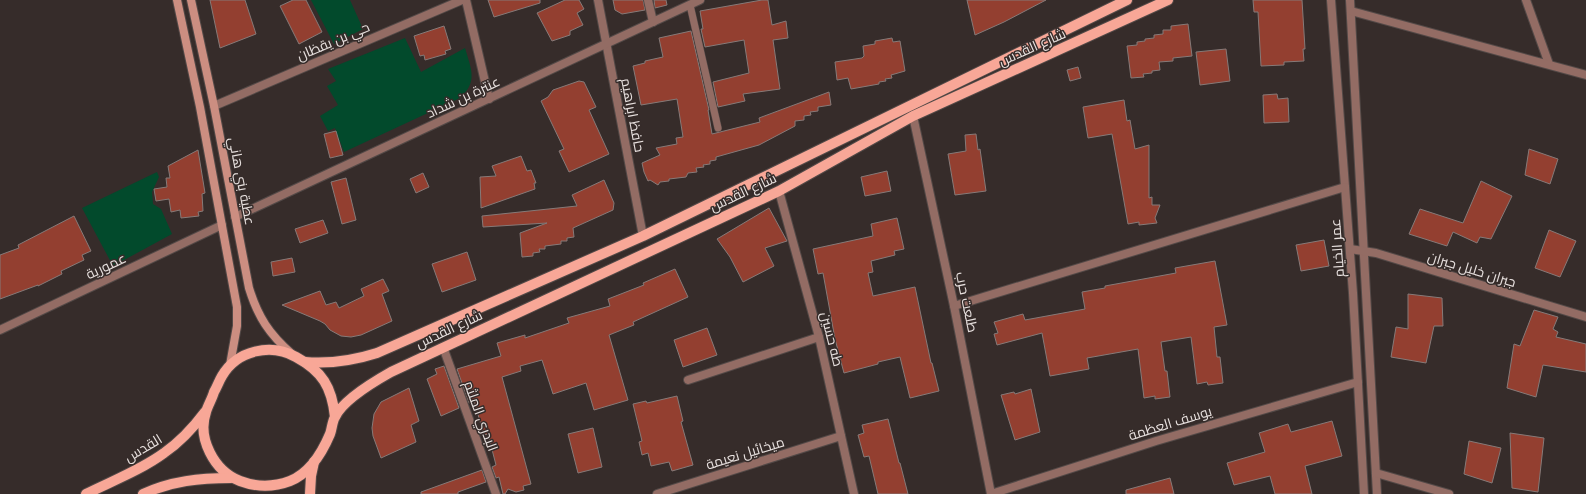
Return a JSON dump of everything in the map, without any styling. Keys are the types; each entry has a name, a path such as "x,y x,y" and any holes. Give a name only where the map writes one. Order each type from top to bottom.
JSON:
{"main road":[{"path":"177,0 237,306 237,326 230,365"},
{"name":"عطية بني هاني","path":"191,0 214,106 249,288 255,307 265,325 277,341 293,355"},
{"path":"304,362 326,363 348,361 376,352 642,236 1128,0"},
{"name":"شارع القدس","path":"335,417 355,396 378,379 442,347 779,191 913,116 1168,0"},
{"path":"231,478 218,465 208,449 204,431 205,412 222,375 230,365 253,351 280,351 293,355 318,372 327,385 333,400 335,417 330,433 324,448 314,462 304,473 291,481 269,486 246,484"},
{"name":"القدس","path":"86,494 164,454 193,428 205,412"},
{"path":"310,494 311,476 314,462"},
{"path":"143,494 156,488 206,478 231,478 264,494"}],"street":[{"name":"حي بن يقظان","path":"214,106 462,0"},
{"path":"466,0 489,99"},
{"name":"حافظ ابراهيم","path":"598,0 642,236"},
{"path":"648,0 653,22"},
{"name":"عنترة بن شداد","path":"235,217 607,45 700,0"},
{"name":"عمر الخيام","path":"1331,0 1350,248 1364,494"},
{"name":"عمر الخيام","path":"1350,0 1377,494"},
{"path":"1526,0 1549,64"},
{"path":"1351,11 1586,75"},
{"name":"طلعت حرب","path":"913,116 954,306 991,494"},
{"path":"954,306 1345,187"},
{"name":"طه حسين","path":"779,191 819,337 854,494"},
{"name":"عمورية","path":"0,330 222,225"},
{"name":"جبران خليل جبران","path":"1350,248 1364,250 1586,317"},
{"path":"688,380 819,337"},
{"name":"البدري الملثم","path":"442,347 496,494"},
{"name":"يوسف العظمة","path":"991,494 1156,441 1358,382"},
{"name":"ميخائيل نعيمة","path":"657,494 841,436"},
{"path":"1376,473 1449,494"}],"lane":[{"path":"690,5 718,128"}],"green space":[{"path":"311,0 350,0 363,29 334,44"},
{"path":"405,38 421,72 465,48 472,75 469,87 458,99 344,152 335,128 328,131 320,116 338,105 327,86 336,81 328,69"},
{"path":"157,172 159,177 152,192 153,204 161,209 172,234 113,266 82,208"}],"building":[{"path":"210,0 245,0 256,34 220,48"},
{"path":"293,0 306,0 322,32 299,44 280,6"},
{"path":"488,0 540,0 540,3 494,17"},
{"path":"565,0 579,0 584,9 577,13 583,25 570,31 570,35 552,41 537,13"},
{"path":"613,0 643,0 645,10 622,14 615,10"},
{"path":"654,0 666,0 667,5 655,8"},
{"path":"768,0 772,25 786,21 788,38 773,40 780,89 743,94 745,101 718,107 713,82 749,73 744,40 705,47 701,29 703,29 700,11"},
{"path":"967,0 1046,0 975,35"},
{"path":"1253,0 1302,0 1305,49 1303,49 1304,61 1284,62 1284,65 1261,66 1258,12 1254,12"},
{"path":"1188,24 1192,56 1173,58 1173,61 1159,62 1160,70 1143,74 1144,77 1131,78 1127,46 1137,45 1137,42 1154,38 1154,35 1163,34 1163,30 1171,30 1171,26"},
{"path":"444,26 451,49 445,51 446,54 425,60 424,55 420,56 414,36"},
{"path":"691,31 709,110 712,134 760,122 759,118 829,92 831,105 818,107 818,111 810,112 811,115 804,116 804,120 795,121 795,126 759,145 716,157 716,160 710,161 710,164 703,165 704,167 696,168 697,172 688,173 686,177 669,179 669,181 660,182 658,185 650,180 648,181 642,163 660,155 656,148 677,144 676,138 683,137 677,99 641,105 633,66 645,63 645,61 663,57 659,38"},
{"path":"892,38 893,42 900,41 905,71 891,75 892,78 885,79 886,81 879,82 879,84 851,89 848,78 837,80 835,62 862,58 864,56 863,46 875,44 875,41"},
{"path":"1226,49 1230,81 1200,85 1196,52"},
{"path":"1078,67 1081,78 1070,81 1067,70"},
{"path":"579,81 584,82 596,107 589,110 609,154 569,172 559,151 564,149 541,101 548,97 553,90"},
{"path":"1277,94 1278,99 1288,98 1289,122 1264,123 1263,95"},
{"path":"1124,100 1127,121 1130,120 1135,149 1149,145 1149,198 1152,197 1152,205 1160,205 1155,218 1157,223 1139,225 1139,222 1128,224 1112,134 1088,138 1083,107"},
{"path":"336,131 343,155 330,158 324,134"},
{"path":"976,134 978,150 980,149 986,191 955,195 948,154 966,151 965,135"},
{"path":"1529,149 1558,159 1550,184 1525,175"},
{"path":"198,150 205,193 202,194 203,211 198,212 199,216 181,218 180,210 171,212 169,199 156,201 154,189 167,187 166,178 170,178 168,166"},
{"path":"521,156 527,171 531,170 536,183 534,183 535,189 481,208 480,177 496,176 492,166"},
{"path":"887,171 891,191 865,196 861,177"},
{"path":"423,173 429,187 416,193 410,179"},
{"path":"346,178 356,220 342,224 331,182"},
{"path":"604,180 614,203 613,210 573,228 574,237 567,238 567,241 561,241 561,244 545,246 545,249 539,249 540,252 533,253 533,256 522,257 520,233 547,223 483,227 482,216 577,206 572,195"},
{"path":"1481,181 1512,196 1491,239 1480,237 1477,243 1453,232 1447,246 1409,234 1420,209 1463,223"},
{"path":"769,208 787,241 765,248 774,266 743,282 730,257 717,239"},
{"path":"74,216 91,251 82,255 84,260 61,271 62,274 38,286 0,299 0,255 19,248 18,245"},
{"path":"897,218 904,249 894,251 895,255 871,261 873,272 868,273 873,296 915,287 931,363 939,391 910,398 900,357 878,362 878,364 844,373 835,339 823,273 818,274 813,249 873,236 871,224"},
{"path":"323,220 328,233 300,243 295,229"},
{"path":"1549,230 1576,241 1560,277 1535,268"},
{"path":"1324,240 1329,266 1301,271 1296,245"},
{"path":"467,252 476,280 442,292 432,264"},
{"path":"292,258 295,272 273,276 271,262"},
{"path":"1215,261 1227,325 1214,327 1217,357 1220,357 1223,383 1208,385 1207,382 1197,384 1191,337 1161,342 1165,371 1167,371 1170,397 1155,399 1155,396 1144,398 1138,349 1087,358 1089,369 1050,376 1042,333 997,345 994,334 998,333 994,322 1023,314 1025,320 1085,309 1082,292 1105,288 1105,286 1176,273 1175,268"},
{"path":"675,269 688,297 633,322 634,325 609,335 628,400 594,410 586,383 553,394 542,360 520,366 521,371 502,377 531,484 523,486 524,490 516,492 508,489 505,494 503,494 499,477 496,478 492,467 496,465 488,434 484,435 474,401 469,403 457,369 501,356 497,343 525,335 525,338 569,323 567,318 610,306 608,299 644,285 643,283"},
{"path":"383,279 389,291 382,294 392,321 361,335 351,337 341,336 330,330 320,321 282,305 320,291 326,305 336,302 339,308 364,296 361,289"},
{"path":"1408,294 1442,298 1443,326 1434,326 1426,363 1391,357 1396,327 1408,329"},
{"path":"1534,310 1558,317 1553,329 1558,332 1556,337 1586,344 1586,372 1543,365 1536,397 1507,388 1514,344 1520,346"},
{"path":"707,328 717,355 683,367 674,340"},
{"path":"444,366 459,408 441,416 427,379 437,374 435,369"},
{"path":"409,388 419,421 411,425 416,442 381,458 373,436 372,428 374,414 381,402"},
{"path":"1031,389 1040,432 1015,440 1001,395 1014,392 1015,394"},
{"path":"677,396 683,421 681,422 693,465 672,471 669,462 651,466 648,453 642,455 639,442 642,441 633,404 646,401 647,403"},
{"path":"888,419 908,494 878,494 869,456 864,457 858,435 864,433 862,425"},
{"path":"1332,421 1342,456 1305,466 1312,494 1275,494 1270,476 1234,485 1227,463 1265,452 1259,433 1288,424 1291,432"},
{"path":"593,428 602,467 578,473 568,434"},
{"path":"1510,433 1544,438 1538,492 1512,488"},
{"path":"1469,441 1501,448 1492,483 1464,474"},
{"path":"482,470 486,482 458,492 458,494 421,494 421,492"},
{"path":"1170,478 1174,494 1126,494 1126,490"}]}
